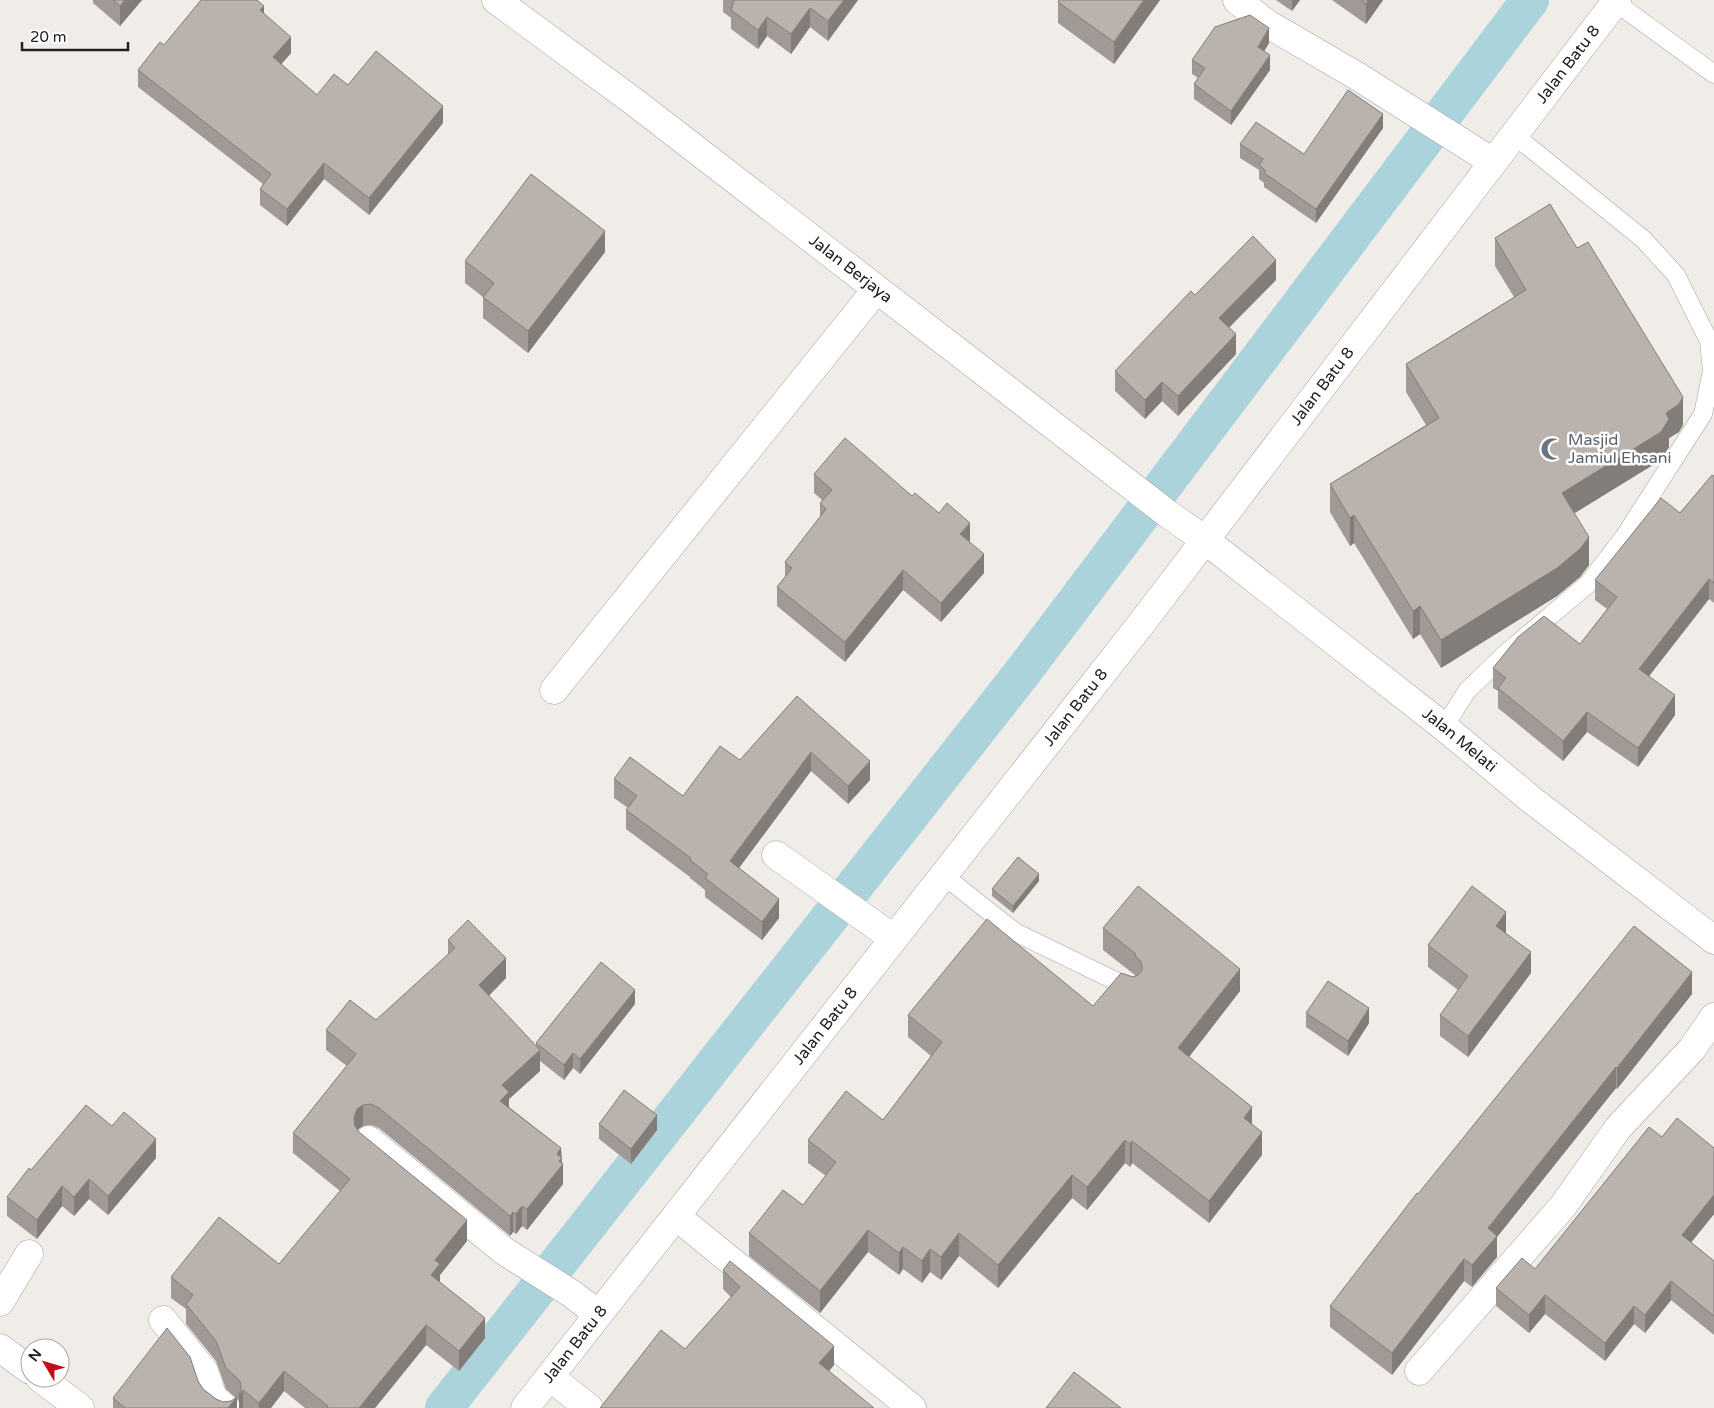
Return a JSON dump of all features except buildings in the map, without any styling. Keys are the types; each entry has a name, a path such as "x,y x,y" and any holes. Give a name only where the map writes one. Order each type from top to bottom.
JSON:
{"street":[{"name":"Jalan Berjaya","path":"496,0 637,104 1110,470 1205,540"},
{"path":"1237,0 1266,23 1390,97 1493,162"},
{"name":"Jalan Batu 8","path":"525,1408 677,1217 1205,540 1616,1"},
{"path":"554,690 876,290"},
{"name":"Jalan Melati","path":"1205,540 1444,727 1533,801 1714,940"},
{"path":"786,862 893,938"},
{"path":"1419,1371 1563,1206 1618,1128 1692,1049 1714,1017"},
{"path":"369,1140 504,1250 572,1294 598,1314"},
{"path":"677,1217 912,1408"},
{"path":"0,1302 29,1254"},
{"path":"163,1320 204,1370 213,1398 226,1408"},
{"path":"0,1348 20,1363"},
{"path":"550,1377 589,1408"},
{"path":"53,1388 80,1408"}],"lane":[{"path":"1616,1 1714,74"},
{"path":"1444,727 1466,691 1505,654 1588,584 1624,537 1703,414 1712,371 1709,341 1676,275 1643,240 1514,135"},
{"path":"943,875 1015,932 1132,989"}],"waterway":[{"path":"444,1408 1022,673 1530,0"}],"place":[{"name":"Masjid Jamiul Ehsani","path":"1552,449"}]}
